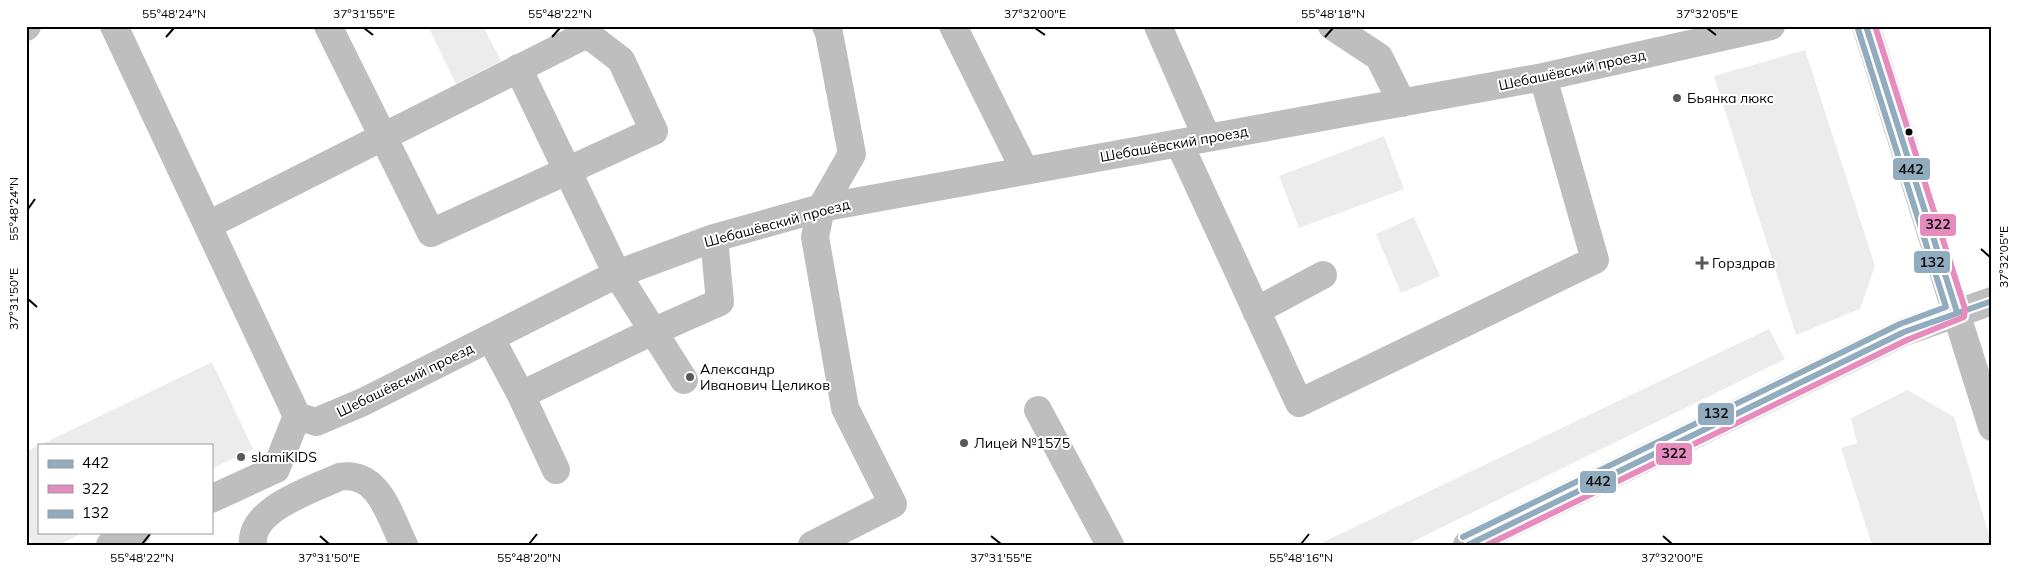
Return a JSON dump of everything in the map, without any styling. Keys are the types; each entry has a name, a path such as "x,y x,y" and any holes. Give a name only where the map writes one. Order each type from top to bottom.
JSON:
{"street":[{"path":"114,26 297,416 276,469 212,499"},
{"path":"208,225 383,136 518,68 586,30 621,60 654,131 430,233 383,136 328,26"},
{"path":"812,545 892,504 845,408 815,238 821,208 852,154 829,33 826,26"},
{"path":"953,26 1026,171"},
{"path":"1158,26 1207,138"},
{"path":"1332,26 1379,57 1402,103"},
{"name":"Шебашёвский проезд","path":"297,416 316,422 363,402 617,274 714,238 821,208 1543,77 1771,26"},
{"path":"1866,26 1992,427"},
{"path":"518,68 617,274 661,328 684,380"},
{"path":"1178,143 1299,403 1595,260 1543,77"},
{"path":"521,395 720,302 714,238"},
{"path":"1256,311 1323,275"},
{"path":"1467,545 1904,332 1992,301"},
{"path":"491,338 521,395 556,470"},
{"path":"1038,410 1110,545"},
{"path":"253,545 254,530 259,521 269,511 339,476 350,475 369,481 377,490 404,545"},
{"path":"110,545 133,534"}],"shaded area":[{"path":"428,26 483,26 501,61 456,84"},
{"path":"1805,50 1875,266 1860,309 1796,335 1714,76"},
{"path":"1384,136 1404,189 1299,228 1279,176"},
{"path":"1414,217 1440,276 1401,293 1376,234"},
{"path":"1769,329 1785,359 1406,545 1317,545"},
{"path":"212,362 253,449 212,469 212,444 42,444"},
{"path":"1907,390 1954,417 1992,545 1872,545 1841,448 1857,443 1851,418"},
{"path":"38,446 38,534 80,534 59,545 33,545 26,531 26,452"}],"transit line":[{"name":"442","path":"1866,26 1957,312"},
{"name":"322","path":"1487,545 1907,340 1964,317 1965,309 1875,26"},
{"name":"132","path":"1463,537 1900,324 1946,307 1858,29"},
{"name":"442","path":"1468,545 1904,332 1992,301"}],"place":[{"name":"Бьянка люкс","path":"1677,98"},
{"name":"Горздрав","path":"1702,263"},
{"name":"Александр Иванович Целиков","path":"690,377"},
{"name":"Лицей №1575","path":"964,443"},
{"name":"slamiKIDS","path":"241,457"}]}
